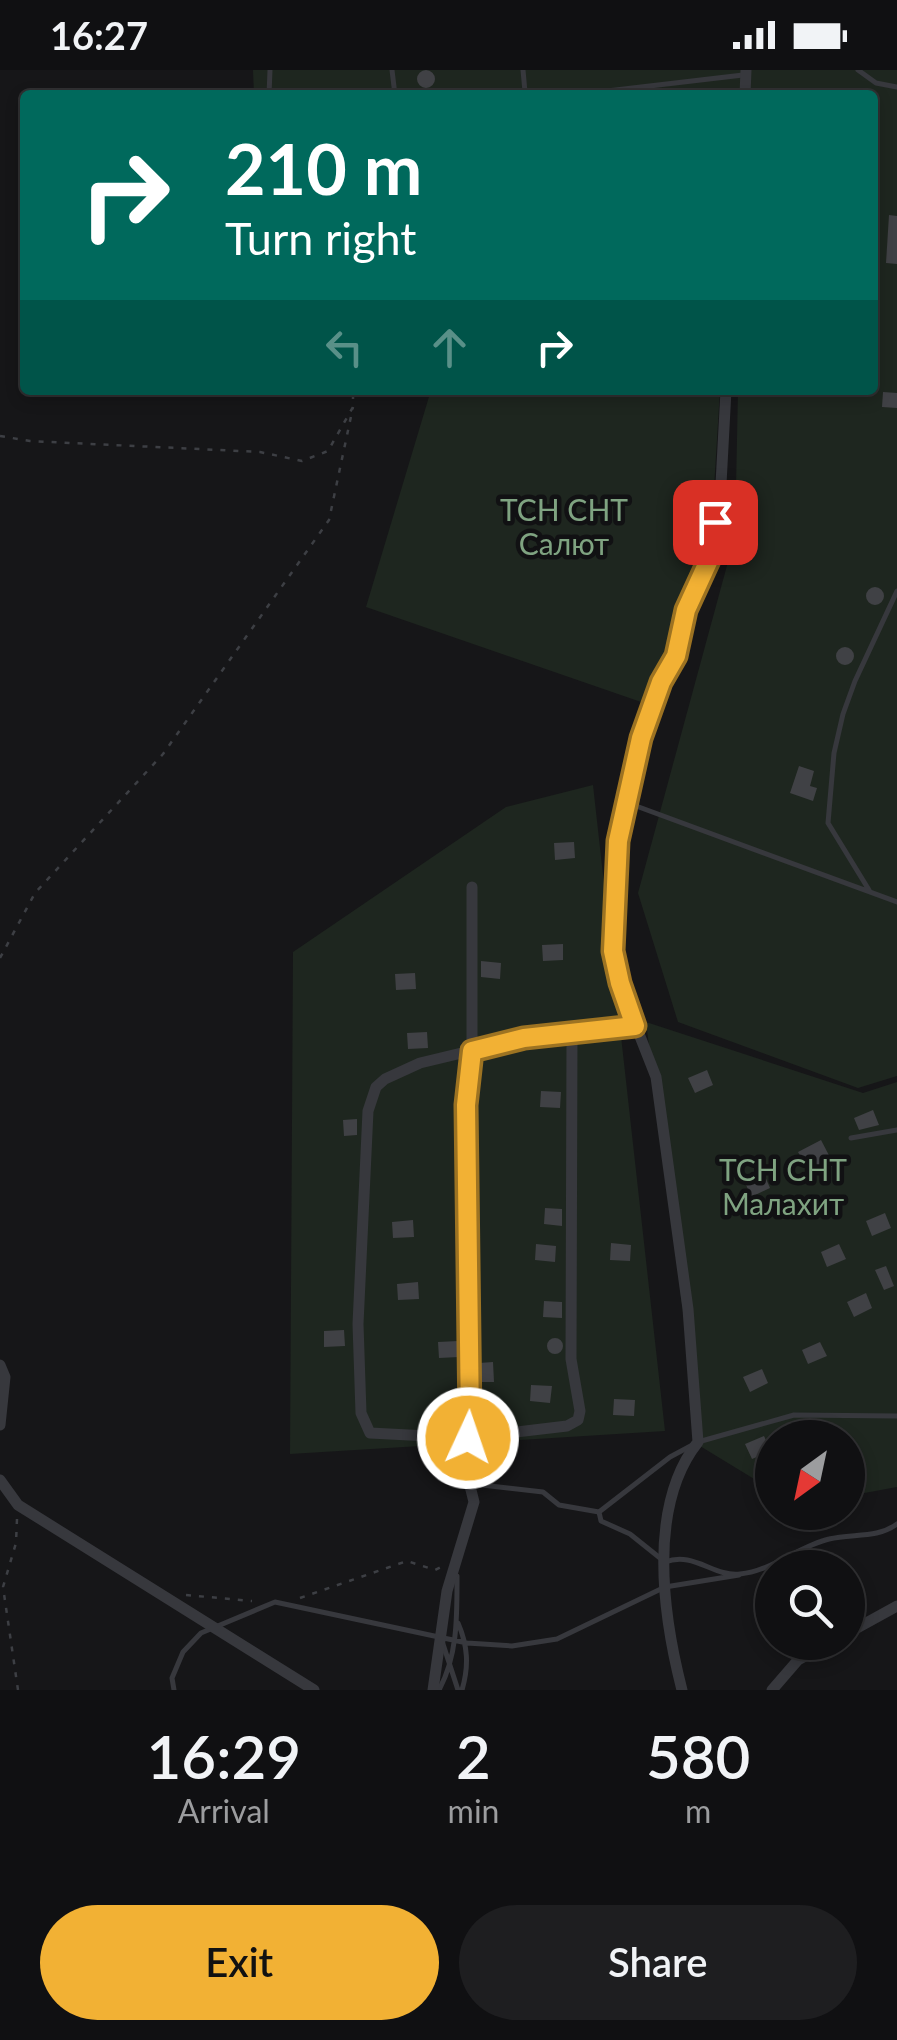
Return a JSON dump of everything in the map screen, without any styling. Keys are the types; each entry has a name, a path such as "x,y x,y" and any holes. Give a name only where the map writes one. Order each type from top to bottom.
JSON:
{"street":[{"path":"682,1690 664,1562 665,1518 684,1459 698,1442 688,1310 656,1077 620,983 613,951 618,841 625,802 641,738 661,682 676,656 686,610 709,560 721,484 726,395"},
{"path":"436,1690 447,1591 474,1502 464,1462 470,1421 466,1105 472,1051 472,886"},
{"path":"572,1034 571,1359 580,1416 571,1425 468,1438 370,1433 361,1413 358,1324 370,1098 385,1078 420,1063 524,1038 635,1026"},
{"path":"0,1365 5,1378 0,1425"},
{"path":"0,1480 18,1505 314,1690"},
{"path":"865,1624 897,1606"},
{"path":"772,1690 798,1660"}],"lane":[{"path":"858,70 876,83 897,88"},
{"path":"612,90 746,72"},
{"path":"869,890 828,823 834,753 855,681 897,592"},
{"path":"625,802 897,902"},
{"path":"851,1138 897,1130"},
{"path":"470,1484 543,1492 559,1505 599,1512 670,1457 698,1442 794,1415 897,1416"},
{"path":"599,1512 601,1521 630,1534 664,1562 679,1557 738,1575"},
{"path":"174,1690 172,1678 183,1652 201,1632 275,1602 467,1643 512,1646 557,1639 665,1587 738,1575 827,1539 886,1532 897,1524"},
{"path":"436,1690 451,1668 457,1558"},
{"path":"456,1621 467,1643 467,1673 460,1690"},
{"path":"441,1636 460,1690"}],"path":[{"path":"0,958 35,893 163,754 329,520 353,395"},
{"path":"0,436 30,442 260,452 302,461 328,451 353,408"},
{"path":"18,1505 16,1542 3,1588 18,1690"},
{"path":"156,1592 275,1602 306,1597 407,1561 436,1570 457,1558"}],"green space":[{"path":"253,70 897,70 897,1076 858,1088 678,1022 638,893 735,536 738,395 878,395 878,90 254,90"},
{"name":"ТСН СНТ Салют","path":"430,395 720,395 714,488 702,557 644,703 366,607"},
{"path":"593,785 665,1431 290,1454 293,952 506,807"},
{"name":"ТСН СНТ Малахит","path":"646,1022 863,1093 897,1082 897,1487 865,1493 865,1420 755,1420 755,1480 700,1446"}],"building":[{"path":"426,70 435,79 426,88 417,79"},
{"path":"889,215 897,216 897,264 886,263"},
{"path":"883,392 897,393 897,408 882,407"},
{"path":"875,587 884,596 875,605 866,596"},
{"path":"845,647 854,656 845,665 836,656"},
{"path":"799,766 814,771 810,786 817,788 813,801 790,793"},
{"path":"574,842 575,858 555,860 554,843"},
{"path":"563,944 563,960 543,961 542,945"},
{"path":"481,961 501,963 500,979 481,977"},
{"path":"415,973 416,989 396,990 395,974"},
{"path":"427,1032 428,1048 408,1049 407,1033"},
{"path":"707,1070 713,1085 695,1093 688,1078"},
{"path":"541,1091 561,1092 560,1108 540,1107"},
{"path":"873,1110 879,1125 859,1130 854,1118"},
{"path":"357,1119 357,1135 344,1136 343,1120"},
{"path":"821,1140 834,1165 812,1177 798,1152"},
{"path":"764,1174 770,1188 751,1197 745,1182"},
{"path":"545,1208 562,1209 562,1226 544,1224"},
{"path":"885,1213 891,1228 872,1236 866,1221"},
{"path":"413,1220 414,1237 393,1238 392,1222"},
{"path":"611,1243 631,1245 630,1261 610,1260"},
{"path":"536,1244 556,1246 555,1262 535,1260"},
{"path":"839,1244 846,1259 827,1267 821,1252"},
{"path":"886,1266 894,1286 884,1290 875,1270"},
{"path":"418,1282 419,1299 398,1300 397,1284"},
{"path":"866,1293 872,1308 854,1317 847,1302"},
{"path":"544,1301 562,1302 562,1318 543,1317"},
{"path":"344,1330 345,1346 324,1347 324,1331"},
{"path":"555,1338 563,1346 555,1354 547,1346"},
{"path":"458,1341 459,1357 439,1358 438,1342"},
{"path":"820,1342 827,1356 808,1364 802,1350"},
{"path":"493,1362 494,1382 479,1382 479,1363"},
{"path":"762,1369 768,1383 750,1392 743,1377"},
{"path":"531,1385 552,1386 550,1403 530,1401"},
{"path":"614,1399 635,1400 634,1416 613,1415"},
{"path":"755,1440 755,1458 752,1459 745,1444"}],"route":[{"path":"468,1438 466,1105 472,1051 524,1038 635,1026 613,951 618,841 641,738 661,682 676,656 686,610 709,560 715,522"}]}
